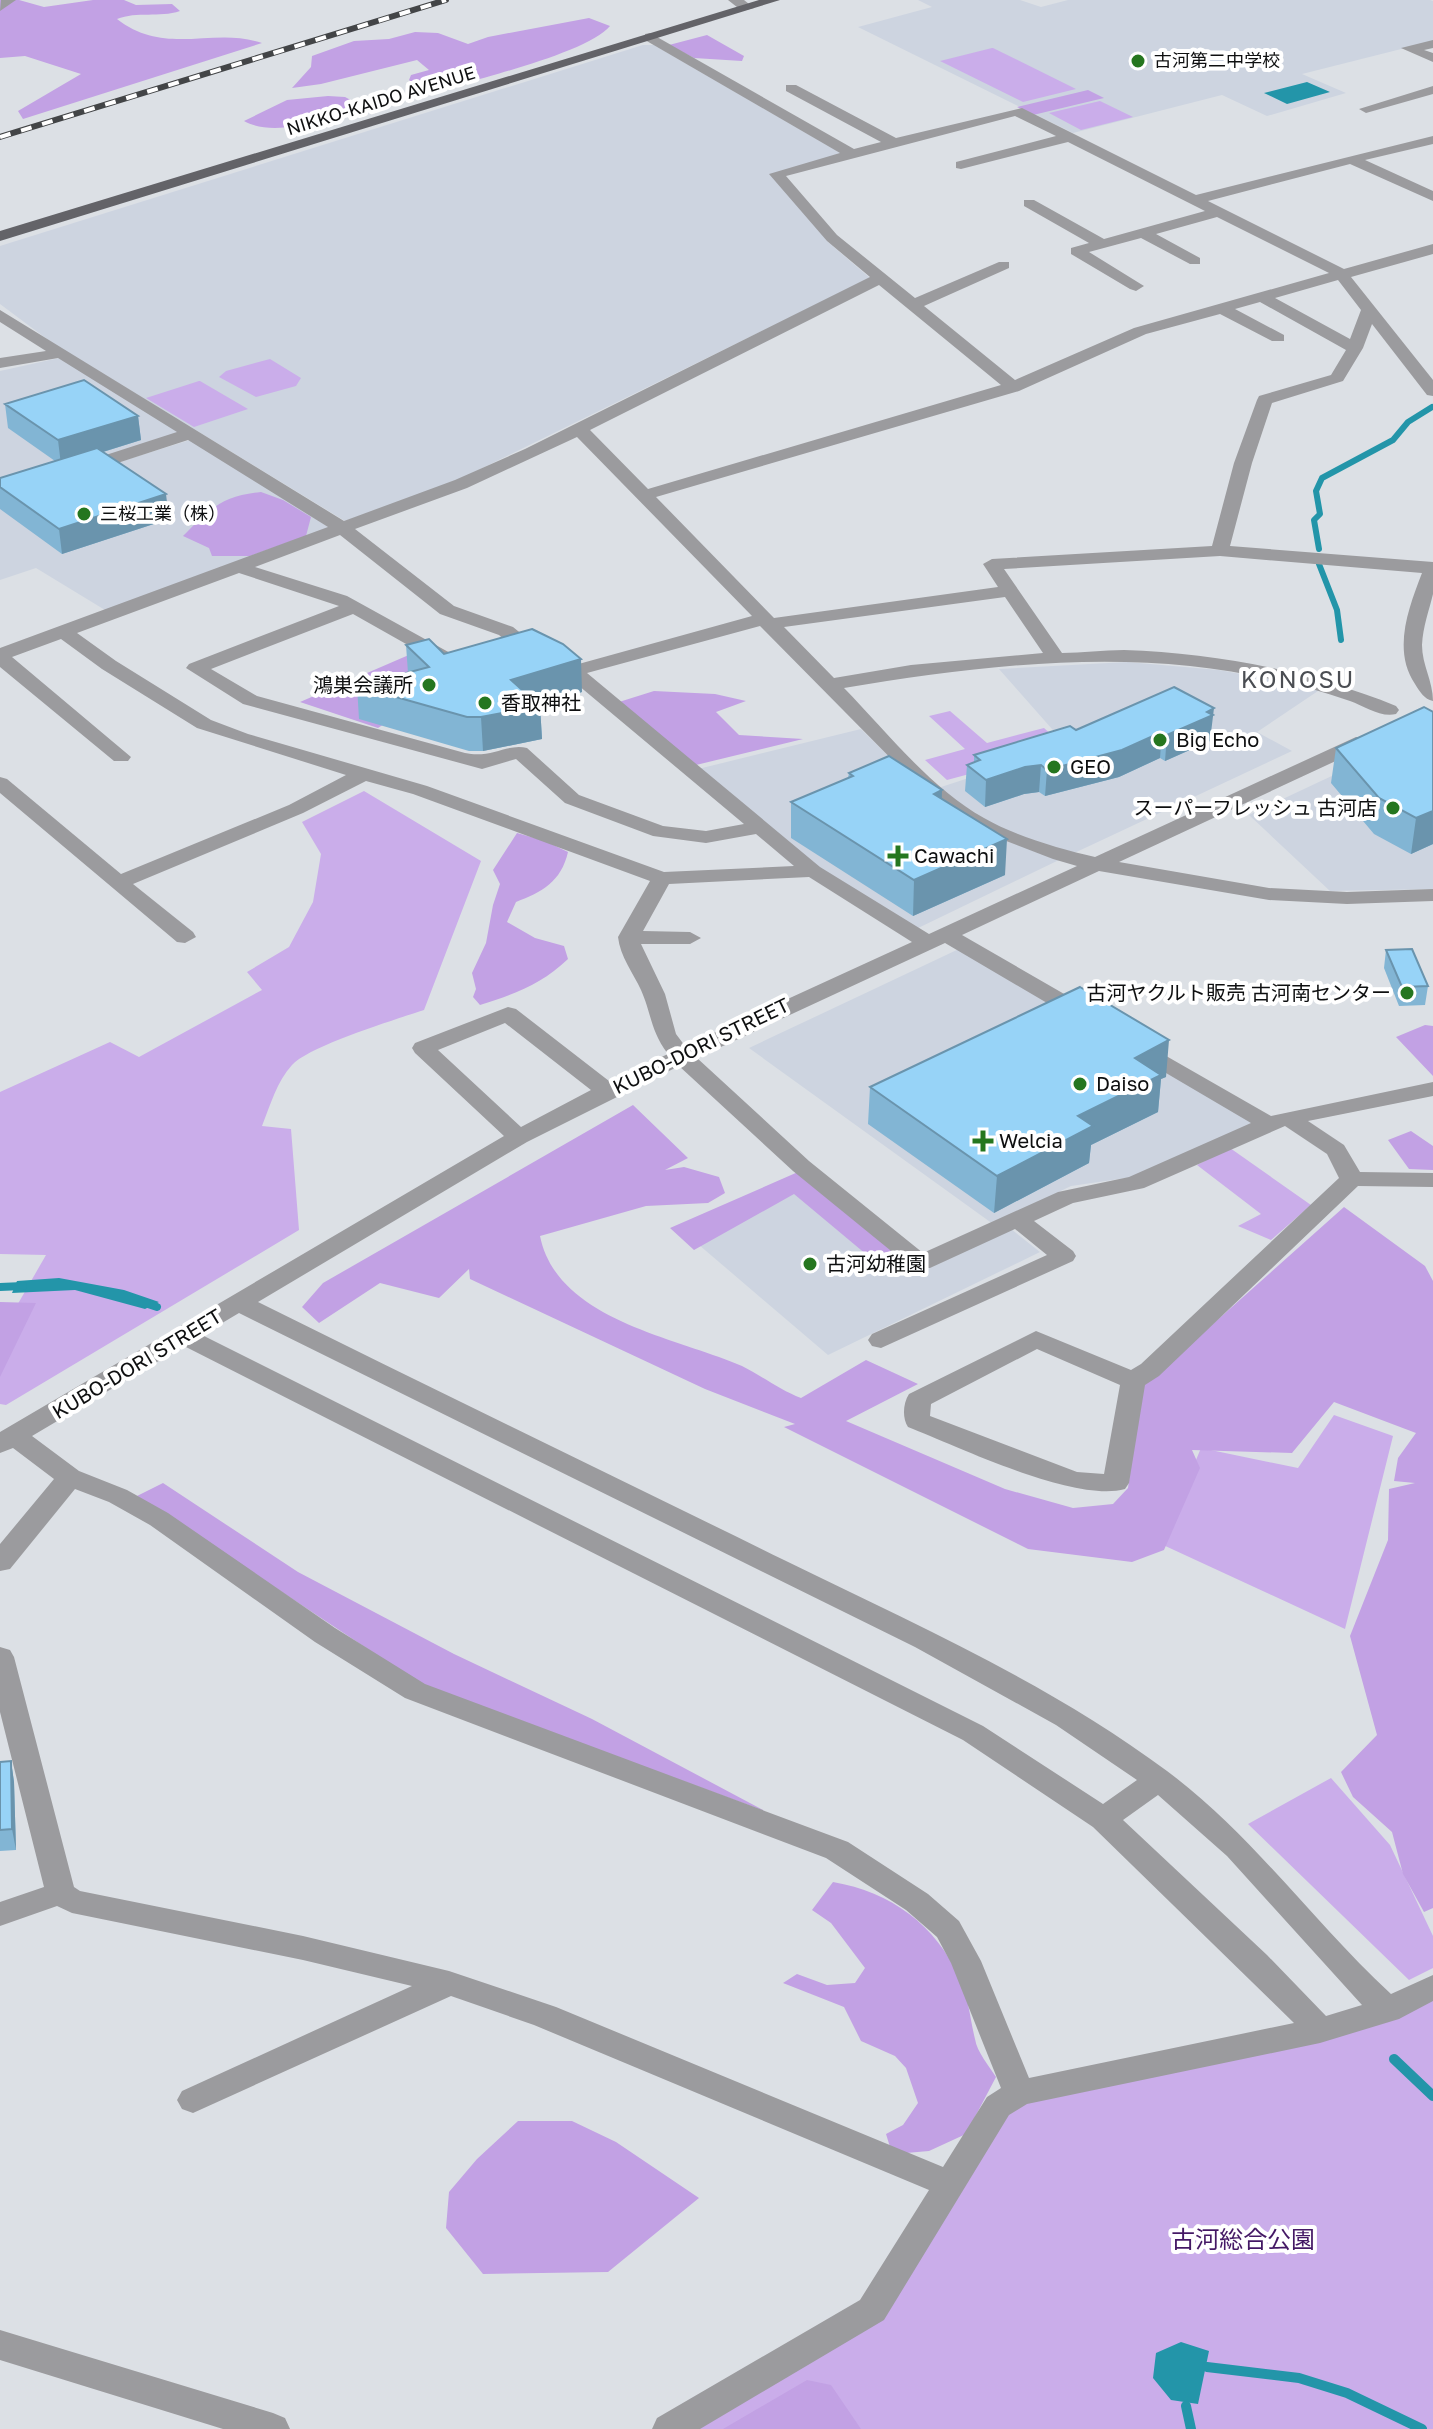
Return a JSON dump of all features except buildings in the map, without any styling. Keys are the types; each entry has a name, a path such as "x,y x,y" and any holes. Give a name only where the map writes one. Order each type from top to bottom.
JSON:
{"main road":[{"name":"NIKKO-KAIDO AVENUE","path":"0,236 650,37 741,4 773,0"}],"street":[{"path":"0,7 9,0"},
{"path":"650,37 852,154"},
{"path":"1433,44 1408,48 1433,58"},
{"path":"791,88 894,143"},
{"path":"1366,109 1433,90"},
{"path":"1013,387 832,238 776,174 1017,111 1340,273 1433,391"},
{"path":"961,165 1070,137"},
{"path":"1195,200 1433,140"},
{"path":"1351,159 1433,197"},
{"path":"1029,203 1102,244"},
{"path":"1136,286 1076,251 1219,212"},
{"path":"1143,233 1195,261"},
{"path":"642,496 1013,387 1140,331 1433,249"},
{"path":"913,305 1004,265"},
{"path":"121,757 0,656 461,484 579,429 880,278"},
{"path":"1260,296 1355,348"},
{"path":"1221,308 1278,338"},
{"path":"1220,551 1243,463 1265,400 1337,378 1355,348 1369,310"},
{"path":"0,315 342,528 447,610 506,631 532,652 573,671 813,871 1336,1150 1352,1179"},
{"path":"0,363 62,353"},
{"path":"579,429 933,790 977,823 1060,855 1096,864 1269,894 1347,898 1433,895"},
{"path":"74,471 192,433"},
{"path":"1056,658 992,564 1220,551 1433,568 1411,640 1426,707"},
{"path":"239,566 281,583 333,594 456,664"},
{"path":"573,671 766,621 1010,591"},
{"path":"354,607 196,668 250,700 470,760 482,763 520,752 572,799 660,832 706,837 760,827"},
{"path":"64,632 109,665 204,724 434,795 662,878 813,871"},
{"path":"507,660 532,652"},
{"path":"828,685 911,671 1056,658 1122,656 1211,664 1313,683 1361,697 1389,710"},
{"name":"KUBO-DORI STREET","path":"7,1440 519,1137 607,1091 1426,707"},
{"path":"118,883 296,809 363,774"},
{"path":"0,783 185,937"},
{"path":"662,878 629,937 630,946 654,994 665,1035 680,1055 801,1166 921,1263 1066,1197 1136,1183 1278,1121 1433,1089"},
{"path":"629,937 690,938"},
{"path":"519,1137 423,1048 508,1014 607,1091"},
{"path":"1133,1381 1036,1339 918,1400 917,1421 1074,1481 1116,1483 1133,1381 1150,1370 1352,1179 1433,1180"},
{"path":"881,1340 1064,1256 1017,1219"},
{"path":"239,1303 1022,1690 1090,1731 1208,1821 1259,1871 1360,1985 1388,2010"},
{"path":"183,1336 960,1726 1103,1819 1215,1924 1320,2030"},
{"path":"7,1440 70,1477 118,1496 159,1519 325,1635 415,1691 837,1850 904,1893 948,1929 966,1961 1019,2093"},
{"path":"0,1562 70,1477"},
{"path":"0,1657 61,1893 72,1901 303,1948 449,1983 545,2016 952,2185"},
{"path":"1103,1819 1158,1780"},
{"path":"0,1914 61,1893"},
{"path":"193,2100 449,1983"},
{"path":"669,2429 872,2310 998,2106 1019,2093 1320,2030 1388,2010 1433,1987"},
{"path":"0,2345 273,2429"}],"shaded area":[{"path":"0,0 19,0 44,7 93,0 124,0 136,5 172,4 180,11 117,19 135,30 171,39 226,37 262,43 23,119 18,111 81,74 25,56 0,58"},
{"name":"古河第二中学校","path":"918,0 1020,0 1041,7 1068,0 1430,0 1433,1 1433,41 1302,74 1346,93 1267,116 1222,95 1073,133 858,27 932,7"},
{"path":"589,18 610,26 598,36 556,55 438,91 420,89 409,80 411,75 429,70 417,60 321,84 292,88 311,67 312,56 354,41 389,39 415,32 438,33 468,44 488,37"},
{"path":"707,35 744,56 742,61 694,58 669,45"},
{"path":"643,45 654,45 844,155 773,174 828,242 870,278 458,480 345,521 51,342 0,304 0,246"},
{"path":"1088,90 1104,98 1033,115 1017,107"},
{"path":"345,97 366,108 288,127 257,126 244,121 287,100"},
{"path":"59,358 183,433 0,491 0,371"},
{"path":"190,440 330,528 105,610 36,568 0,580 0,499"},
{"path":"261,492 283,500 311,517 306,536 250,556 212,556 209,548 183,536 217,505"},
{"path":"418,651 423,698 378,728 300,702"},
{"path":"1127,662 1219,670 1321,689 1257,732 1292,751 1070,855 982,821 938,788 1067,746 999,669"},
{"path":"654,691 715,694 746,701 716,712 739,735 803,739 696,765 619,702"},
{"path":"861,729 924,791 1059,860 914,930 818,870 698,769"},
{"path":"1423,733 1433,741 1433,889 1330,891 1249,815"},
{"path":"517,833 568,852 555,878 542,890 516,902 507,922 535,938 564,946 568,959 527,987 480,1005 473,997 476,989 472,973 486,943 500,884 493,870"},
{"path":"961,948 1256,1122 1133,1177 1071,1186 993,1224 749,1048"},
{"path":"1425,1025 1433,1026 1433,1076 1396,1037"},
{"path":"633,1105 688,1158 665,1170 684,1167 719,1177 725,1193 708,1203 646,1206 540,1236 551,1265 569,1288 622,1322 742,1366 801,1398 866,1360 918,1384 846,1421 1005,1489 1073,1508 1113,1504 1128,1488 1141,1388 1344,1207 1425,1266 1433,1281 1433,1908 1424,1912 1403,1874 1392,1832 1353,1797 1341,1772 1377,1735 1350,1636 1388,1540 1389,1489 1415,1483 1394,1481 1398,1458 1416,1433 1334,1402 1292,1453 1192,1450 1200,1468 1164,1550 1132,1562 1028,1549 784,1427 795,1424 705,1389 470,1279 469,1269 439,1298 380,1283 319,1323 302,1307 323,1283"},
{"path":"1411,1131 1433,1146 1433,1170 1409,1169 1388,1140"},
{"path":"798,1172 895,1251 867,1255 794,1194 694,1250 670,1228"},
{"name":"古河幼稚園","path":"796,1182 913,1276 1011,1229 1040,1252 828,1355 685,1233"},
{"path":"0,1302 36,1303 0,1377"},
{"path":"163,1483 298,1572 454,1654 592,1719 765,1811 425,1687 137,1496"},
{"path":"833,1882 874,1894 892,1903 925,1927 938,1942 960,1979 976,2044 996,2077 966,2134 929,2151 906,2153 890,2147 886,2134 903,2125 918,2103 906,2068 895,2056 861,2041 844,2007 783,1983 797,1974 827,1985 855,1983 865,1968 831,1923 812,1910"},
{"path":"518,2121 572,2121 616,2142 699,2198 608,2272 483,2274 446,2228 449,2192 477,2159"},
{"path":"807,2380 831,2385 861,2429 723,2429"}],"green space":[{"path":"992,48 1076,89 1023,102 940,61"},
{"path":"1100,101 1133,117 1081,130 1049,113"},
{"path":"270,359 301,378 296,386 256,397 219,377 226,371"},
{"path":"199,381 248,409 194,427 146,398"},
{"path":"950,711 987,743 1044,728 1066,748 947,780 925,760 965,749 929,716"},
{"path":"364,791 481,861 424,1010 316,1050 292,1065 278,1086 262,1126 291,1129 299,1230 6,1405 0,1404 0,1335 46,1255 0,1254 0,1092 110,1042 139,1057 262,990 247,972 289,947 313,902 321,854 302,822"},
{"path":"1230,1148 1311,1205 1271,1240 1238,1226 1261,1214 1197,1165"},
{"path":"1334,1415 1393,1436 1345,1629 1161,1544 1201,1448 1298,1468"},
{"path":"1331,1778 1390,1845 1433,1936 1433,1968 1409,1980 1248,1824"},
{"name":"古河総合公園","path":"1433,1987 1433,2429 669,2429 861,2319 998,2106 1320,2030"}],"water":[{"path":"1307,82 1330,92 1287,104 1264,93"},
{"path":"59,1278 124,1290 159,1302 145,1309 75,1290 12,1293 17,1281"},
{"path":"1181,2342 1209,2351 1198,2404 1171,2400 1153,2378 1156,2353"}],"waterway":[{"path":"1319,549 1314,520 1320,514 1316,491 1322,478 1393,440 1408,422 1432,407"},
{"path":"1319,564 1337,610 1341,640"},
{"path":"0,1287 23,1286"},
{"path":"142,1302 157,1307"},
{"path":"1394,2059 1433,2096"},
{"path":"1207,2367 1299,2378 1347,2393 1422,2429"},
{"path":"1186,2406 1191,2429"}],"railway":[{"path":"0,137 446,0"}],"place":[{"name":"古河第二中学校","path":"1138,61"},
{"name":"三桜工業（株）","path":"84,514"},
{"name":"鴻巣会議所","path":"429,685"},
{"name":"香取神社","path":"485,703"},
{"name":"Big Echo","path":"1160,740"},
{"name":"GEO","path":"1054,767"},
{"name":"スーパーフレッシュ 古河店","path":"1393,808"},
{"name":"Cawachi","path":"898,856"},
{"name":"古河ヤクルト販売 古河南センター","path":"1407,993"},
{"name":"Daiso","path":"1080,1084"},
{"name":"Welcia","path":"983,1141"},
{"name":"古河幼稚園","path":"810,1264"}],"district":[{"name":"KONOSU","path":"1298,680"}]}
